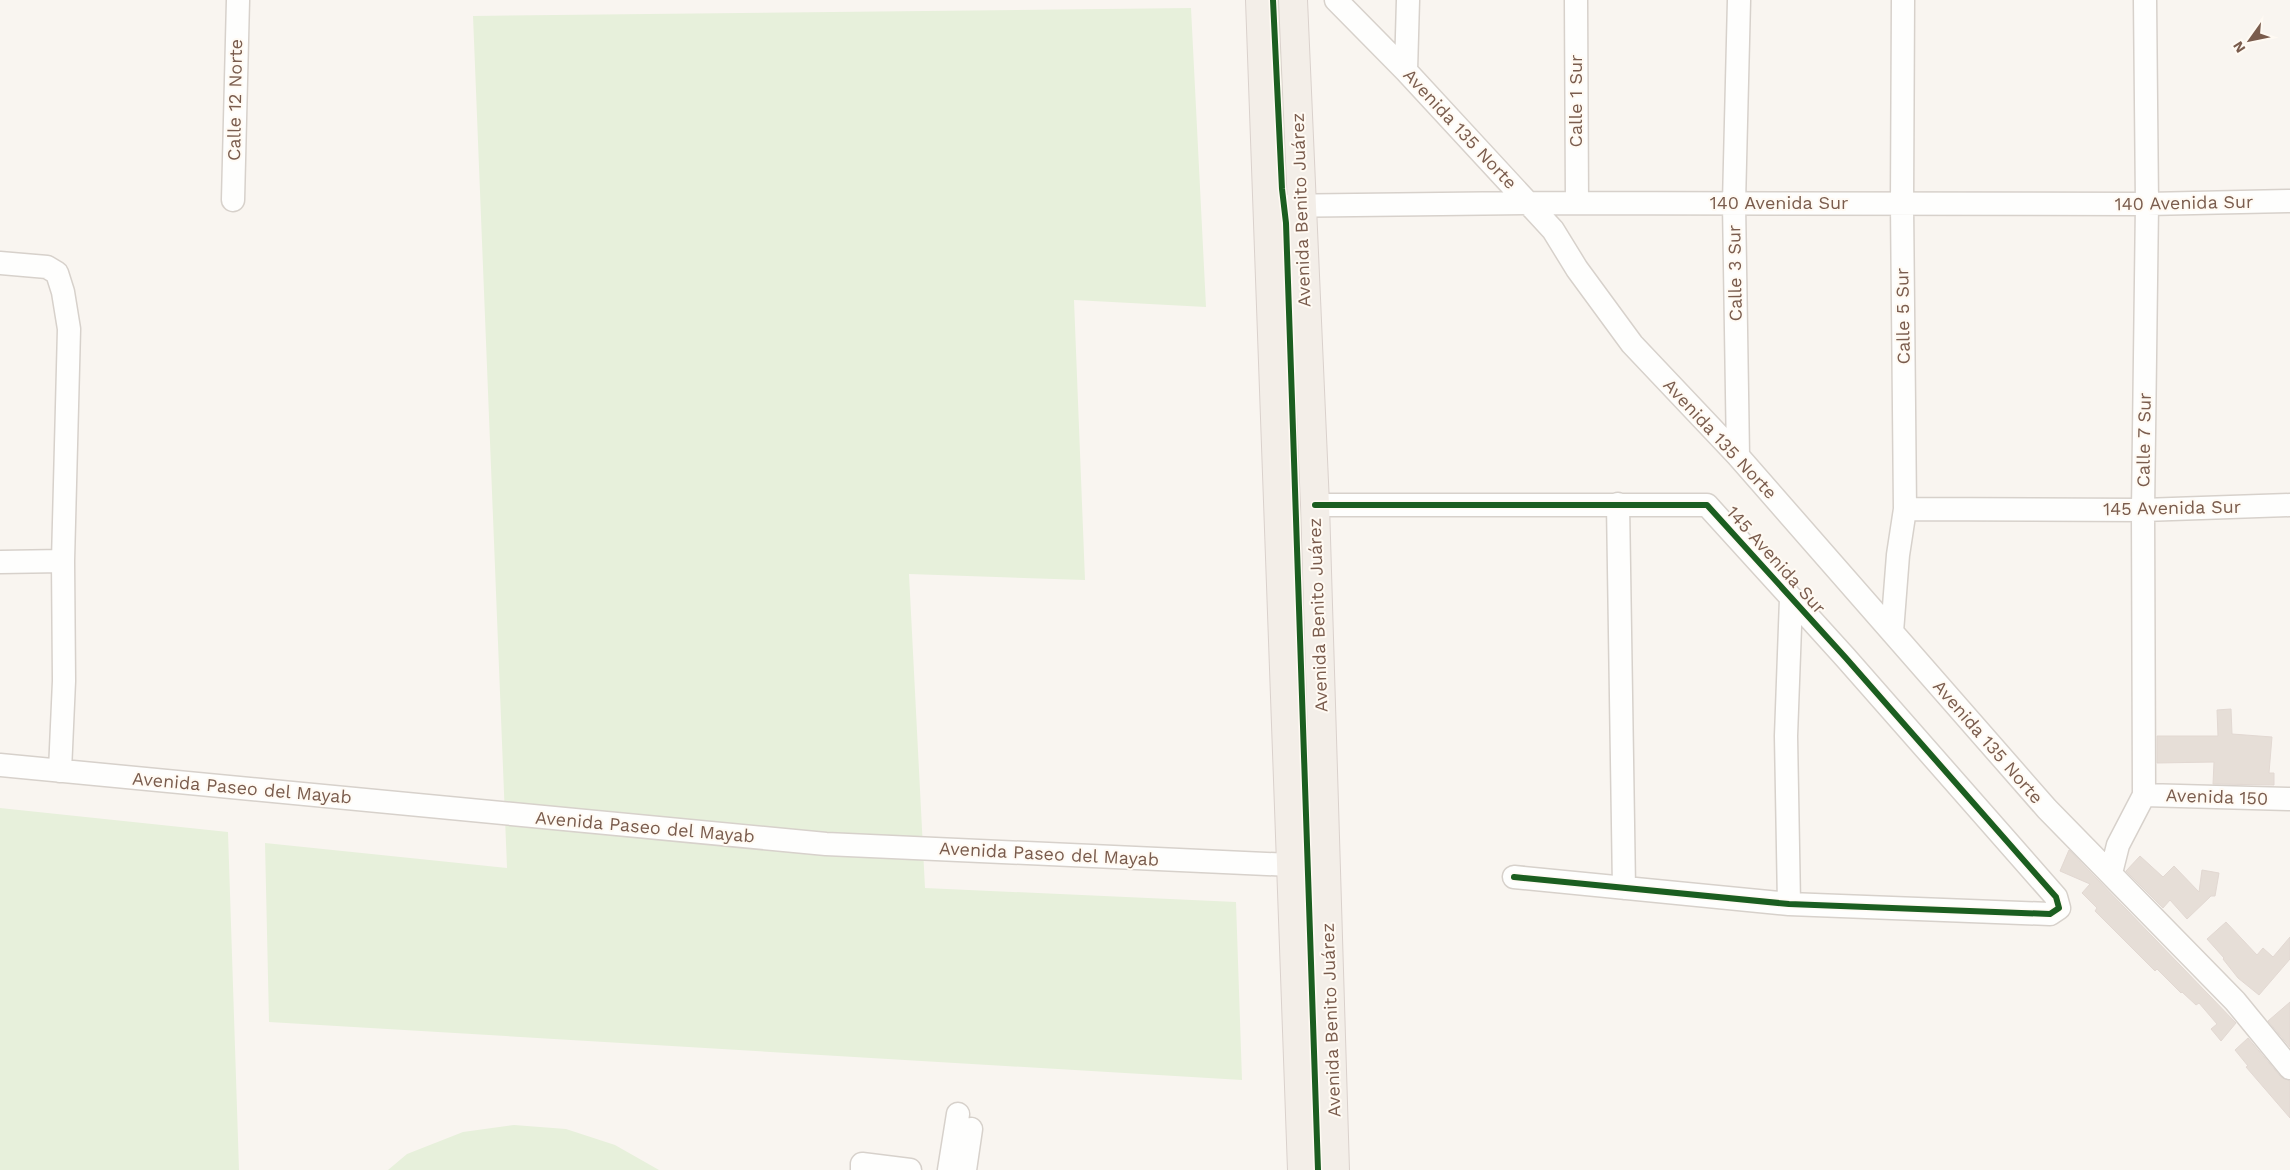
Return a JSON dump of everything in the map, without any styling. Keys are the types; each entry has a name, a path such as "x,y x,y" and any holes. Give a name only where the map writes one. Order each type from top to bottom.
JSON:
{"main road":[{"name":"Avenida Benito Juárez","path":"1260,0 1302,1170"},
{"name":"Avenida Benito Juárez","path":"1293,0 1315,505 1336,1170"}],"street":[{"name":"Calle 12 Norte","path":"233,200 238,0"},
{"name":"Avenida 135 Norte","path":"1336,0 1406,71 1553,230 1577,269 1632,344 1738,456 2047,809 2235,1001 2290,1068"},
{"path":"1406,71 1408,0"},
{"name":"Calle 1 Sur","path":"1576,0 1577,203"},
{"name":"Calle 3 Sur","path":"1738,456 1734,203 1740,0"},
{"name":"Calle 5 Sur","path":"1892,632 1898,555 1904,509 1902,204 1904,0"},
{"name":"Calle 7 Sur","path":"2111,873 2118,845 2144,795 2143,510 2147,204 2144,0"},
{"name":"140 Avenida Sur","path":"1267,206 1528,203 2147,204 2290,201"},
{"path":"0,263 47,267 57,273 63,292 69,329 63,561 64,681 60,770"},
{"path":"2290,498 2290,506"},
{"path":"1618,504 1624,888"},
{"name":"145 Avenida Sur","path":"1315,505 1707,505 2056,897 2059,908 2050,914 1789,904"},
{"name":"145 Avenida Sur","path":"1904,509 2143,510 2290,506"},
{"path":"0,562 63,561"},
{"path":"1514,877 1789,904 1786,736 1791,599"},
{"name":"Avenida Paseo del Mayab","path":"0,765 826,844 1291,865"},
{"name":"Avenida 150","path":"2144,795 2290,799"},
{"path":"948,1170 965,1115 965,1170"},
{"path":"862,1170 862,1164 910,1170"}],"green space":[{"path":"1267,0 1287,0 1288,188 1282,189 1276,185"},
{"path":"1191,8 1206,307 1074,300 1085,580 909,574 925,888 1236,902 1242,1080 269,1022 265,843 507,868 473,16"},
{"path":"1286,223 1291,224 1321,1053 1313,1060 1309,1053 1293,636 1282,227"},
{"path":"0,808 228,832 239,1170 0,1170"},
{"path":"514,1125 566,1129 615,1145 659,1170 388,1170 407,1154 463,1132"}],"building":[{"path":"2231,709 2232,734 2272,737 2269,773 2274,773 2274,785 2213,784 2214,762 2157,763 2157,736 2218,736 2217,710"},
{"path":"2069,850 2236,1023 2221,1041 2211,1029 2217,1024 2199,1003 2196,1005 2157,969 2155,971 2095,911 2097,908 2082,893 2090,884 2060,871"},
{"path":"2140,856 2163,877 2174,866 2199,892 2202,870 2219,873 2215,896 2211,896 2187,919 2170,900 2163,908 2126,871"},
{"path":"2226,922 2257,955 2263,948 2273,957 2290,937 2290,959 2259,995 2238,978 2207,939"},
{"path":"2290,1002 2290,1047 2268,1021"},
{"path":"2248,1038 2280,1076 2290,1081 2290,1118 2246,1067 2248,1066 2235,1050"}],"cycle path":[{"path":"1273,0 1282,189 1286,223 1318,1170"},
{"path":"1315,505 1707,505 1845,657 2056,897 2059,908 2050,914 1789,904 1514,877"}]}
